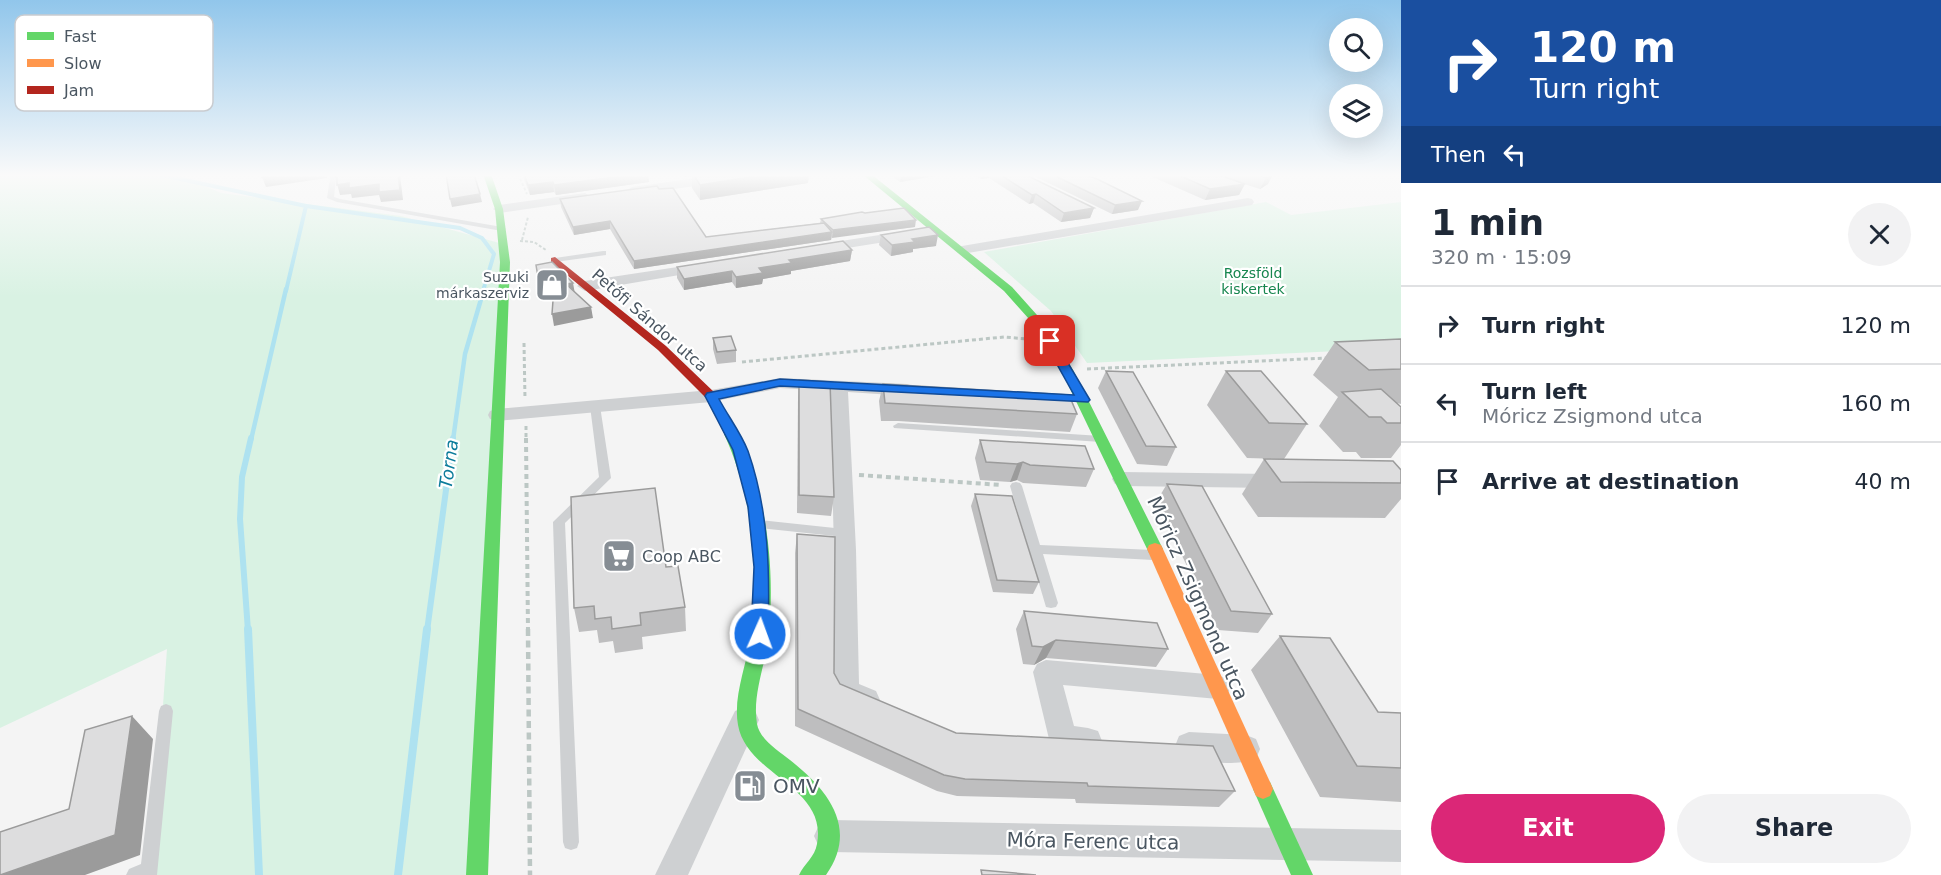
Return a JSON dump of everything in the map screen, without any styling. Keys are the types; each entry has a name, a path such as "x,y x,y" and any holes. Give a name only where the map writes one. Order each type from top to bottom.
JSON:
{"street":[{"path":"477,875 497,415 503,236 500,215"},
{"name":"Móricz Zsigmond utca","path":"917,215 1008,289 1033,317 1067,370 1159,555 1302,875"},
{"path":"1099,215 1116,223"},
{"path":"962,250 1157,215"},
{"path":"803,251 936,230"},
{"name":"Petőfi Sándor utca","path":"555,260 662,348 711,396 740,450 755,507 762,567 760,634 746,717"},
{"path":"585,286 723,264"},
{"path":"497,415 711,396 780,383 921,391"},
{"path":"839,386 843,473 846,691 887,709"},
{"path":"1062,398 1083,400"},
{"path":"1122,478 1296,482"},
{"path":"1109,742 1052,739 1046,672 1218,687"},
{"path":"746,717 752,739 803,783 823,805 830,836 822,865 810,875"},
{"path":"671,875 746,717"},
{"path":"1166,745 1246,749"},
{"name":"Móra Ferenc utca","path":"830,836 1401,846"}],"lane":[{"path":"404,215 503,236"},
{"path":"555,260 603,253"},
{"path":"572,842 559,522 605,478 596,406"},
{"path":"898,426 1101,439"},
{"path":"1016,486 1051,603"},
{"path":"757,524 844,533"},
{"path":"1034,549 1159,555"},
{"path":"144,873 166,711"}],"path":[{"path":"522,252 522,240 529,215"},
{"path":"503,236 539,242 555,260"},
{"path":"524,332 530,875"},
{"path":"742,362 1004,337 1050,341"},
{"path":"1067,370 1329,357"},
{"path":"843,473 1016,486"}],"green space":[{"path":"0,215 392,215 503,244 474,875 151,875 167,649 0,728"},
{"name":"Rozsföld kiskertek","path":"1194,215 1401,215 1401,348 1087,363 1051,311 984,252"}],"building":[{"path":"567,215 691,215 706,237 824,223 832,232 634,261 610,221 573,227"},
{"path":"845,215 911,215 916,220 833,230 821,219"},
{"path":"929,227 938,235 912,239 915,242 892,245 881,235"},
{"path":"843,241 852,250 789,260 792,263 759,268 763,273 736,277 732,271 684,279 677,267"},
{"path":"552,262 573,283 566,284 591,307 552,314 554,287 540,289 536,265"},
{"path":"731,336 736,350 717,352 713,338"},
{"path":"1401,339 1401,369 1369,370 1335,342"},
{"path":"1106,371 1133,372 1176,447 1146,446"},
{"path":"1226,371 1261,371 1307,424 1269,423"},
{"path":"799,380 830,382 834,497 799,495"},
{"path":"883,384 1069,395 1077,414 885,403"},
{"path":"1381,389 1401,407 1401,423 1387,423 1381,417 1369,417 1342,392"},
{"path":"980,440 1085,446 1094,469 1030,465 1023,462 1017,464 986,462"},
{"path":"1264,459 1393,461 1401,470 1401,483 1281,482"},
{"path":"1167,484 1202,486 1272,614 1231,611"},
{"name":"Coop ABC","path":"655,488 666,567 678,566 685,607 640,613 641,625 612,629 611,617 595,619 594,606 574,608 571,497"},
{"path":"975,494 1012,496 1039,582 997,580"},
{"path":"797,534 835,537 834,673 840,684 956,733 1213,746 1235,791 965,779 944,775 798,709"},
{"path":"1024,611 1157,623 1168,649 1056,640 1043,647 1032,646"},
{"path":"1280,636 1330,638 1378,712 1401,713 1401,768 1357,766"},
{"path":"132,716 115,835 0,875 0,832 69,809 85,730"},
{"path":"981,870 1036,875 982,875"}],"waterway":[{"name":"Torna","path":"286,291 304,215"},
{"name":"Torna","path":"368,215 460,228 482,238 494,254 483,291"},
{"name":"Torna","path":"251,440 286,289"},
{"name":"Torna","path":"453,440 465,354 484,289"},
{"name":"Torna","path":"248,631 240,519 242,477 251,438"},
{"name":"Torna","path":"427,631 453,438"},
{"name":"Torna","path":"248,629 259,875"},
{"name":"Torna","path":"398,875 427,629"}],"traffic: fast":[{"path":"477,875 505,262 500,215"},
{"path":"916,215 1008,289 1033,317 1067,370 1155,549"},
{"path":"731,434 749,480 755,505 761,558 762,610 759,643 747,701 748,724 753,740 805,785 817,798 825,812 830,827 828,845 822,862 810,875"},
{"path":"1263,789 1302,875"}],"traffic: slow":[{"path":"1155,549 1263,789"}],"traffic: jam":[{"path":"555,260 662,348 711,396 731,434"}],"place":[{"name":"Suzuki márkaszerviz","path":"552,285"},
{"name":"Coop ABC","path":"619,556"},
{"name":"OMV","path":"750,786"}],"route":[{"path":"760,634 762,567 755,507 740,450 711,396 780,383 1083,400 1050,341"}]}
